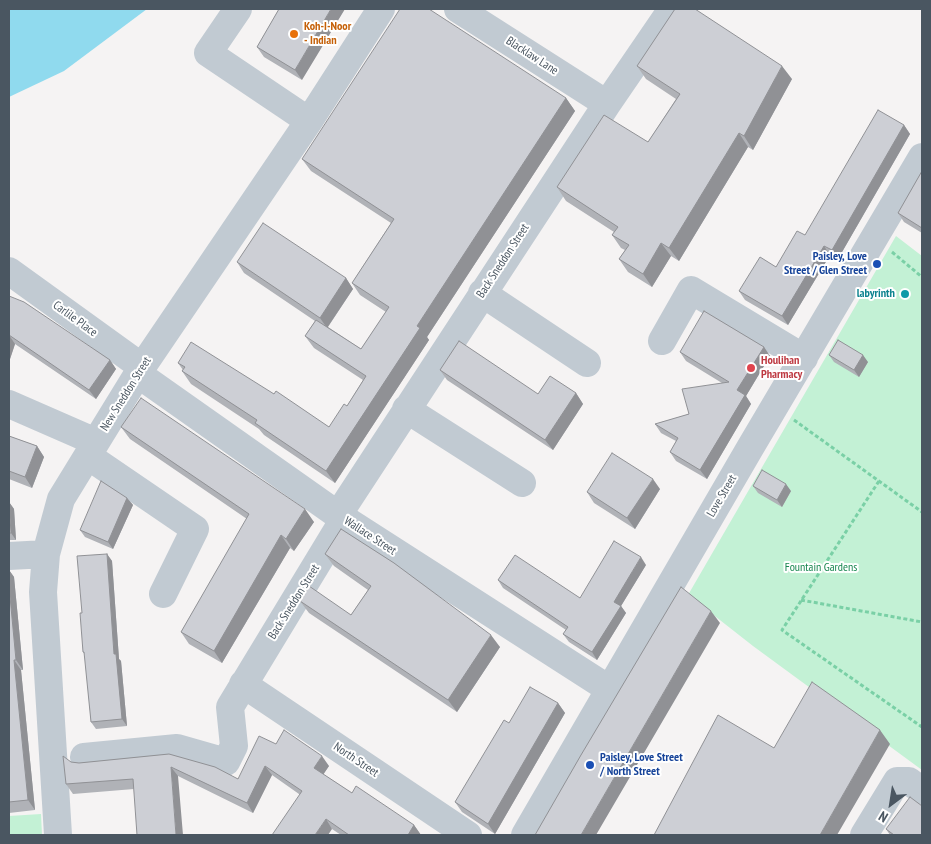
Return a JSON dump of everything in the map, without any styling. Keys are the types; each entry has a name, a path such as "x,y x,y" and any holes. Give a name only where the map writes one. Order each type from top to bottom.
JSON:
{"street":[{"path":"238,9 208,53 309,121"},
{"name":"New Sneddon Street","path":"58,835 43,592 46,554 61,499 140,370 309,121 381,9"},
{"name":"Blacklaw Lane","path":"458,9 607,104"},
{"name":"Back Sneddon Street","path":"84,757 177,748 226,762 234,746 230,707 341,517 406,409 607,104 672,9"},
{"name":"Love Street","path":"525,835 922,157"},
{"name":"Carlile Place","path":"9,271 140,370"},
{"path":"662,341 691,290 804,358"},
{"path":"482,293 587,363"},
{"name":"Wallace Street","path":"140,370 341,517 609,689"},
{"path":"9,404 92,449 195,529 163,594"},
{"path":"406,409 522,483"},
{"path":"9,556 46,554"},
{"name":"North Street","path":"243,684 468,835"},
{"path":"864,835 897,781 909,781 922,791"}],"path":[{"path":"875,237 922,277"},
{"path":"775,406 922,512"},
{"path":"879,480 782,630 922,727"},
{"path":"801,600 922,622"}],"green space":[{"name":"Fountain Gardens","path":"896,236 922,256 922,770 753,646 688,595"},
{"path":"41,814 42,835 9,835 9,816"}],"water":[{"path":"9,9 147,9 64,71 9,97"}],"building":[{"path":"279,9 331,9 295,70 257,47"},
{"path":"400,9 429,9 566,98 417,326 420,328 326,471 255,423 257,420 182,371 185,367 178,363 191,342 274,394 276,391 329,427 344,404 347,406 366,376 305,336 316,320 361,349 389,307 352,283 394,219 302,159"},
{"path":"675,9 695,9 782,66 744,136 739,133 669,248 661,243 643,274 619,259 629,245 612,235 618,227 557,187 604,115 648,142 680,94 637,66"},
{"path":"878,110 904,125 832,250 824,246 782,316 739,291 760,257 776,267 797,231 805,235"},
{"path":"922,171 922,228 898,213"},
{"path":"263,223 346,278 320,318 237,262"},
{"path":"9,296 24,302 110,360 89,390 9,335"},
{"path":"704,311 764,347 737,390 745,395 700,470 670,452 678,438 655,424 689,414 682,389 729,382 680,352"},
{"path":"838,340 863,355 854,370 829,355"},
{"path":"459,341 538,394 550,376 576,393 545,440 440,370"},
{"path":"141,398 305,509 286,539 281,535 214,651 181,632 249,514 121,427"},
{"path":"9,436 37,446 25,477 9,471"},
{"path":"612,453 653,479 627,518 587,492"},
{"path":"762,470 786,484 777,500 753,486"},
{"path":"101,481 127,498 108,542 80,530"},
{"path":"9,502 11,533 9,533"},
{"path":"341,529 394,563 491,635 448,700 300,601 309,586 351,615 371,586 325,554"},
{"path":"614,541 641,557 614,602 621,606 592,652 563,634 568,627 498,580 515,555 580,598"},
{"path":"107,554 114,654 116,654 122,719 91,722 83,652 77,556"},
{"path":"9,586 16,660 14,660 28,800 9,802"},
{"path":"681,587 711,611 581,835 535,835 581,755"},
{"path":"812,682 880,730 820,835 654,835 718,715 774,748"},
{"path":"530,687 558,703 488,824 455,802 504,720 509,723"},
{"path":"284,730 322,756 314,768 352,793 356,786 414,825 408,835 349,835 326,819 315,835 272,835 302,791 265,766 247,803 171,767 176,835 137,835 133,779 66,784 63,756 71,762 79,763 169,754 215,767 238,779 259,736 276,744"},
{"path":"910,797 922,806 922,835 894,835 886,829"}],"place":[{"name":"Koh-I-Noor - Indian","path":"294,34"},
{"name":"Paisley, Love Street / Glen Street","path":"877,264"},
{"name":"labyrinth","path":"905,294"},
{"name":"Houlihan Pharmacy","path":"751,368"},
{"name":"Paisley, Love Street / North Street","path":"590,765"}]}
